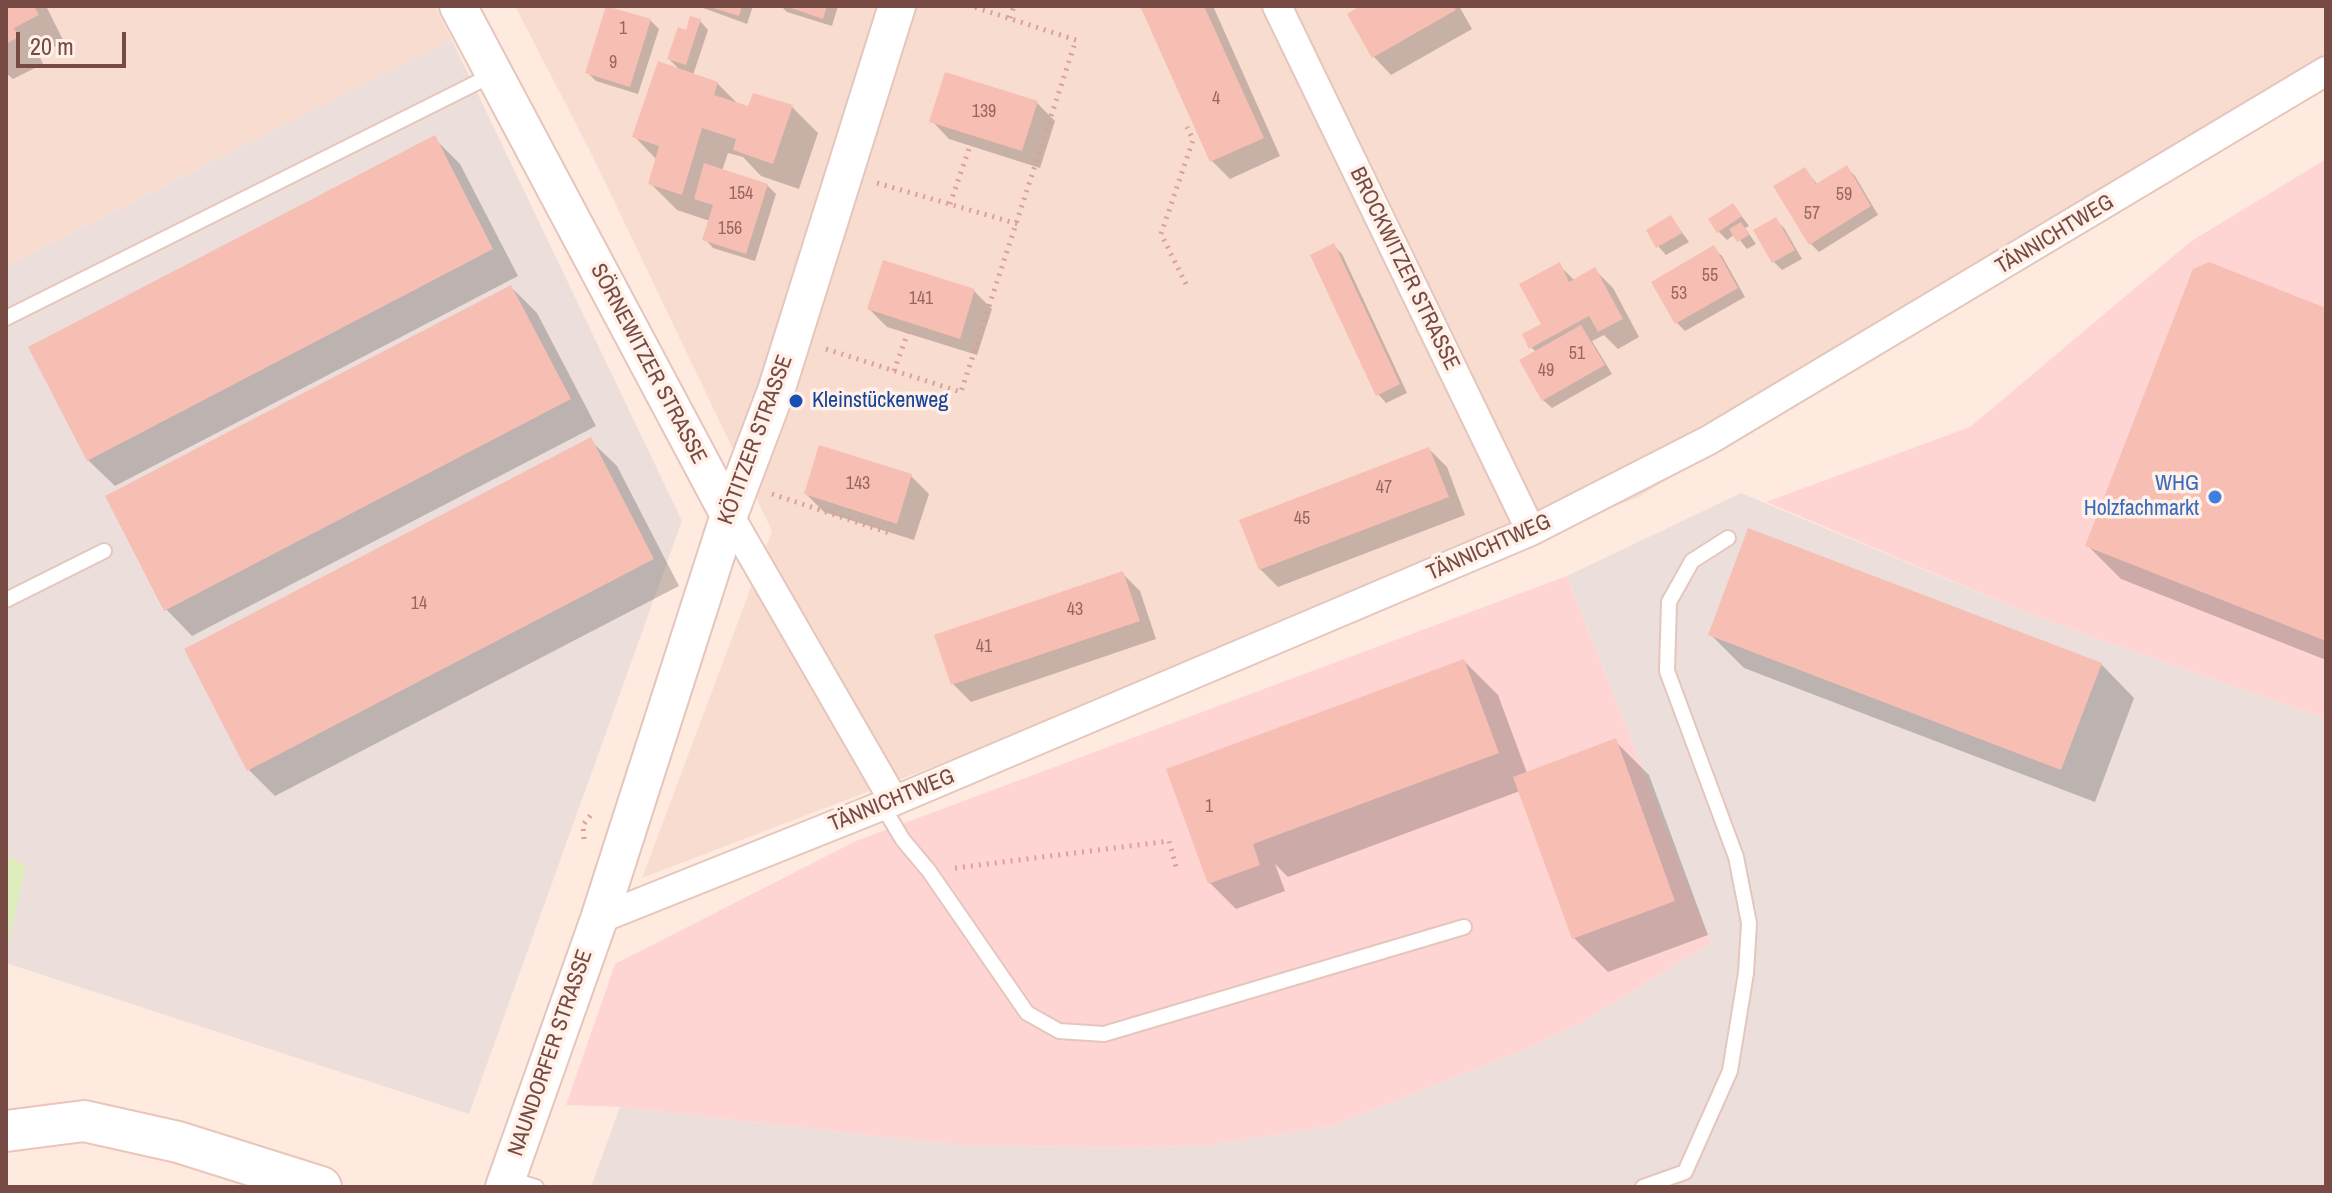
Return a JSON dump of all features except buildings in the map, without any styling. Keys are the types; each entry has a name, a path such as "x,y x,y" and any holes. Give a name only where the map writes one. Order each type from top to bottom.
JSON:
{"main road":[{"path":"6,1131 84,1121 178,1142 321,1187"}],"street":[{"name":"KÖTITZER STRASSE","path":"599,919 735,500 776,391 897,6"},
{"name":"BROCKWITZER STRASSE","path":"1277,6 1531,531"},
{"name":"SÖRNEWITZER STRASSE","path":"467,9 494,74 735,500 888,803"},
{"name":"TÄNNICHTWEG","path":"599,919 888,803 1531,531 1709,440 2326,71"},
{"name":"NAUNDORFER STRASSE","path":"516,1184 599,919"}],"lane":[{"path":"6,318 494,74"},
{"path":"1643,1187 1685,1172 1730,1071 1746,973 1749,923 1736,857 1667,671 1669,602 1692,561 1728,538"},
{"path":"6,600 104,551"},
{"path":"888,803 903,840 929,871 1027,1013 1059,1031 1104,1034 1464,927"}],"path":[{"path":"793,338 961,392 1076,40 971,6"},
{"path":"1010,18 1014,6"},
{"path":"1186,284 1161,234 1193,140 1187,127"},
{"path":"950,204 970,146"},
{"path":"844,173 1018,224"},
{"path":"894,371 908,332"},
{"path":"735,500 889,533"},
{"path":"929,871 1169,841 1176,867"}],"shaded area":[{"path":"6,6 435,6 452,40 6,266"},
{"path":"515,6 2326,6 2326,54 1639,497 642,878 772,531 592,155"},
{"path":"452,40 682,521 469,1114 6,963 6,266"},
{"path":"2326,159 2326,719 2042,619 1766,502 1970,427 2190,242"},
{"path":"1741,493 2042,619 2326,719 2326,1187 591,1187 620,1107 955,1145 1136,1148 1211,1145 1331,1126 1521,1051 1581,1023 1711,943 1567,576"},
{"path":"1567,576 1711,943 1581,1023 1521,1051 1331,1126 1212,1145 1136,1148 955,1145 620,1107 566,1105 615,964 856,841"}],"green space":[{"path":"6,855 26,866 6,954"}],"place":[{"name":"Kleinstückenweg","path":"796,401"},
{"name":"WHG Holzfachmarkt","path":"2215,497"}]}
